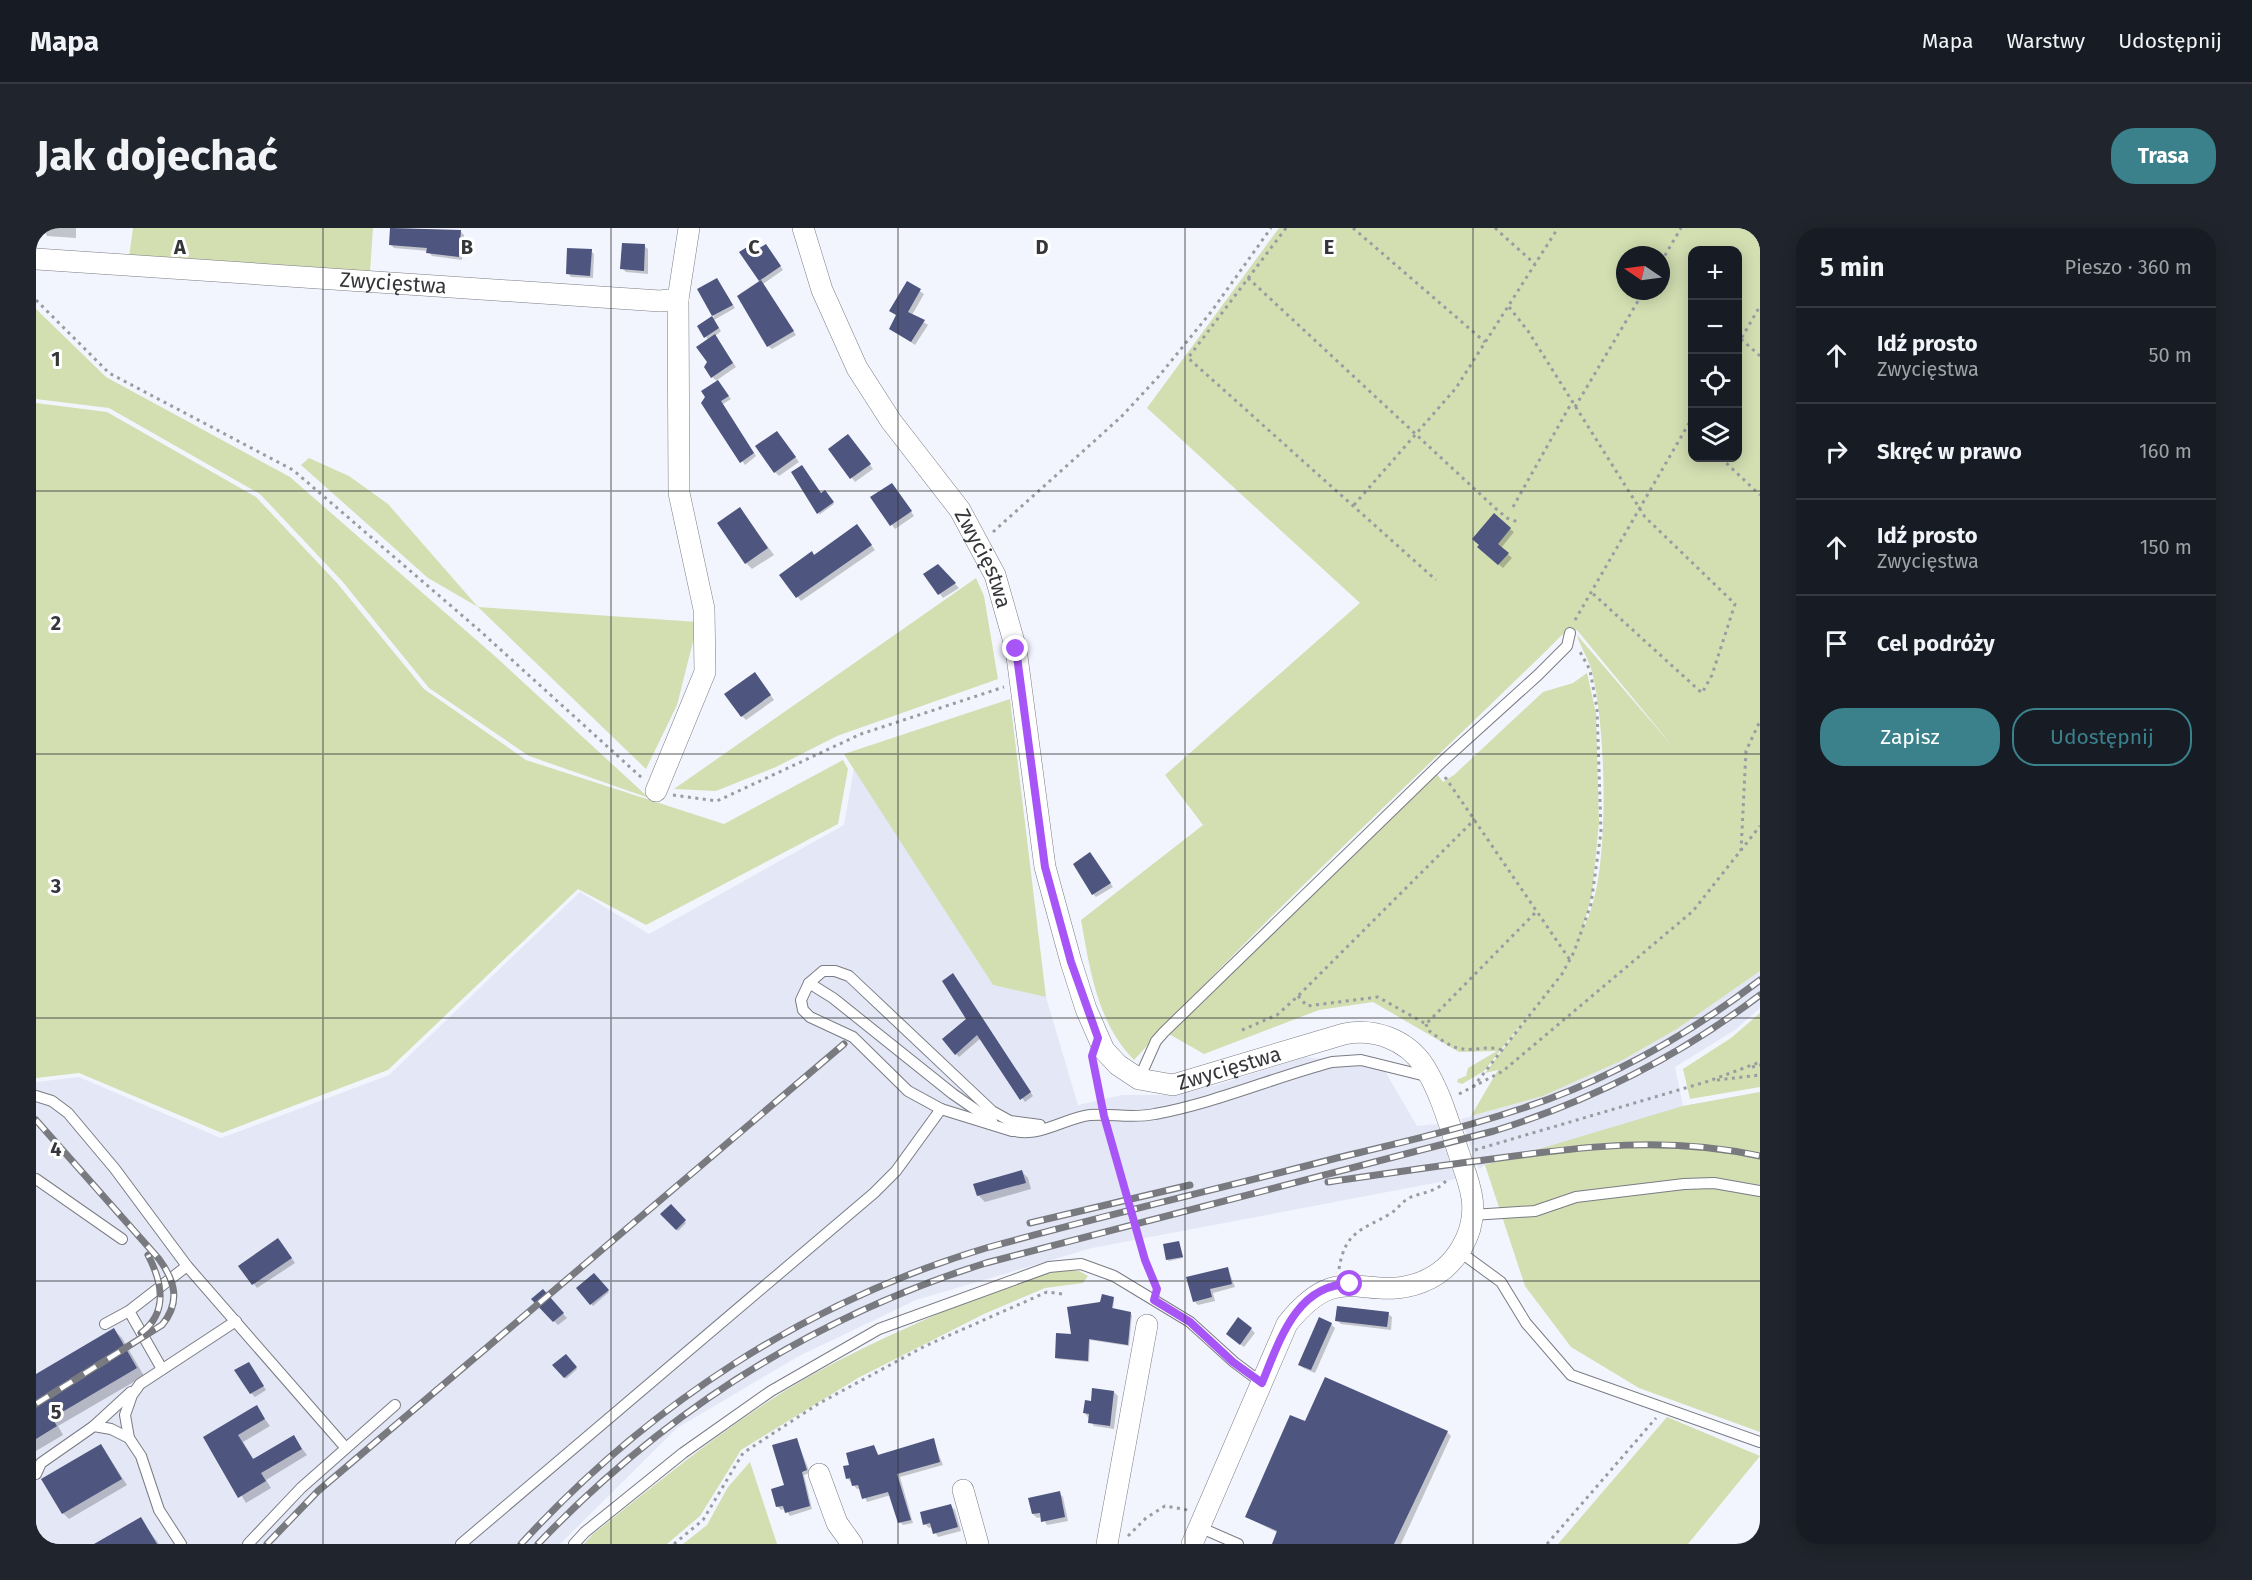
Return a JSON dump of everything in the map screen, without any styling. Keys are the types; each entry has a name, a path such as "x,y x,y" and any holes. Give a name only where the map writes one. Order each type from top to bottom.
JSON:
{"street":[{"path":"656,791 705,672 704,609 679,493 678,299 690,228"},
{"name":"Zwycięstwa","path":"803,228 822,290 857,368 891,421 946,491 980,542 995,575 1007,609 1020,684 1045,867 1059,923 1086,1009 1104,1050 1118,1065 1139,1079 1164,1085 1184,1083 1335,1037 1358,1032 1375,1034 1405,1046 1420,1061 1443,1098 1472,1198 1472,1215 1460,1252 1445,1268 1422,1282 1391,1287 1343,1284 1313,1297 1299,1308 1287,1324 1198,1529"},
{"name":"Zwycięstwa","path":"36,259 660,301 678,299"},
{"path":"1116,1542 1147,1325"},
{"path":"819,1474 837,1523 852,1544"},
{"path":"963,1490 978,1544"}],"lane":[{"path":"1139,1079 1156,1041 1164,1032 1443,761 1538,675 1566,646 1570,633"},
{"path":"1062,1125 1026,1125 992,1112 849,976 835,970 823,971 809,983 801,1000 803,1010 810,1017 853,1037 908,1091 941,1109 1012,1131 1031,1132 1062,1125 1090,1115 1124,1118 1155,1114 1332,1062 1361,1060 1430,1077"},
{"path":"809,983 833,998 953,1094 988,1119 1012,1131"},
{"path":"36,1096 52,1101 68,1113 116,1169 187,1266 345,1447"},
{"path":"461,1544 874,1192 896,1171 941,1109"},
{"path":"36,1179 122,1239"},
{"path":"1472,1215 1534,1211 1576,1197 1684,1184 1714,1183 1760,1191"},
{"path":"1460,1252 1501,1282 1526,1323 1570,1375 1663,1406 1760,1443"},
{"path":"574,1544 585,1532 683,1453 751,1405 879,1329 1049,1267 1069,1263 1103,1271 1190,1322 1233,1362 1262,1383"},
{"path":"105,1324 129,1311 187,1266"},
{"path":"129,1311 162,1369"},
{"path":"36,1474 41,1463 94,1426 141,1384 236,1321"},
{"path":"141,1384 132,1395 125,1415 129,1438 141,1456 159,1510 181,1544"},
{"path":"248,1544 301,1488 395,1405"},
{"path":"94,1426 111,1429 129,1438"},
{"path":"1198,1529 1238,1544"}],"path":[{"path":"980,542 1000,527 1121,417 1210,312 1271,228"},
{"path":"1286,228 1188,358 1436,580"},
{"path":"1353,228 1485,342"},
{"path":"1495,228 1535,264"},
{"path":"1354,505 1456,388 1558,228"},
{"path":"1670,247 1682,228"},
{"path":"1248,278 1494,507 1507,518 1518,522"},
{"path":"36,300 110,373 293,470 479,630 656,791 685,798 717,801 861,734 997,688 1020,684"},
{"path":"1575,407 1639,300"},
{"path":"1742,336 1760,306"},
{"path":"1509,308 1528,331 1639,510 1735,604 1712,675 1702,693 1590,591"},
{"path":"1742,339 1760,356"},
{"path":"1513,507 1572,402"},
{"path":"1473,1088 1547,995 1570,960 1584,928 1597,868 1601,801 1597,708 1590,670 1570,633 1590,591 1687,427"},
{"path":"1725,462 1760,495"},
{"path":"1741,850 1747,772 1745,761 1760,721"},
{"path":"1447,779 1570,960"},
{"path":"1242,1030 1277,1015 1298,996 1475,819"},
{"path":"1443,1098 1473,1088 1503,1071 1693,912 1760,826"},
{"path":"1426,1024 1536,912"},
{"path":"1298,996 1307,1006 1378,997 1426,1024 1428,1030 1460,1049 1502,1050"},
{"path":"1343,1284 1338,1274 1341,1258 1346,1245 1358,1232 1371,1222 1392,1212 1404,1201 1443,1184 1450,1172 1461,1161 1760,1064"},
{"path":"1094,1066 1114,1155 1145,1260 1157,1289 1154,1300"},
{"path":"1709,1081 1760,1075"},
{"path":"674,1544 703,1520 743,1453 818,1404 925,1346 1047,1292 1062,1294"},
{"path":"1547,1544 1650,1427 1663,1406"},
{"path":"1116,1542 1165,1506 1185,1509 1198,1529"}],"shaded area":[{"path":"854,768 993,985 1046,997 1078,1105 1122,1095 1169,1095 1217,1085 1305,1057 1382,1066 1417,1126 1437,1124 1456,1179 1092,1248 916,1300 799,1356 677,1428 560,1544 36,1544 36,1082 79,1077 221,1138 389,1075 580,892 649,934 844,825"},
{"path":"1760,971 1760,1008 1735,1030 1675,1067 1683,1106 1760,1092 1485,1165 1479,1169 1461,1119 1543,1096 1621,1061 1677,1029"}],"green space":[{"path":"133,228 373,228 370,272 129,257"},
{"path":"1279,228 1760,228 1760,971 1677,1029 1621,1061 1543,1096 1471,1116 1498,1070 1485,1073 1538,1003 1484,1071 1462,1084 1457,1082 1458,1079 1466,1076 1468,1068 1497,1051 1459,1052 1373,1002 1319,1010 1204,1054 1169,1034 1436,773 1443,782 1454,775 1543,692 1573,683 1587,673 1596,713 1599,823 1592,894 1583,928 1592,905 1599,875 1604,803 1601,728 1597,697 1592,672 1577,635 1674,748 1577,630 1562,635 1345,844 1185,1005 1134,1060 1121,1045 1103,1012 1092,976 1081,920 1203,825 1165,775 1360,603 1147,408"},
{"path":"36,309 106,377 290,477 497,658 649,798 529,756 429,688 342,581 260,494 109,408 36,399"},
{"path":"36,403 107,412 256,497 337,583 424,689 526,760 724,824 843,760 848,769 838,824 646,925 578,889 388,1070 222,1133 79,1073 36,1078"},
{"path":"309,458 349,476 388,504 478,607 428,578 301,465"},
{"path":"976,578 984,596 998,679 837,736 776,767 716,791 674,789"},
{"path":"478,607 698,622 677,705 646,769"},
{"path":"1010,699 1046,997 993,985 844,754"},
{"path":"1760,1013 1760,1087 1690,1099 1683,1069 1731,1038"},
{"path":"1760,1092 1760,1432 1639,1388 1571,1347 1525,1286 1485,1165 1683,1106"},
{"path":"1041,1269 1079,1271 1088,1276 1083,1283 1045,1288 984,1314 858,1378 741,1450 700,1516 667,1544 584,1544 593,1534 686,1460 783,1392 877,1341"},
{"path":"1667,1417 1760,1456 1688,1544 1558,1544"},
{"path":"750,1462 777,1544 683,1544 707,1525 728,1487"}],"building":[{"path":"390,228 461,230 459,257 426,253 427,248 389,245"},
{"path":"622,243 645,244 644,271 620,269"},
{"path":"752,244 756,250 766,244 781,266 759,281 739,252"},
{"path":"567,248 592,249 590,276 566,274"},
{"path":"717,278 733,305 712,316 697,289"},
{"path":"761,280 794,331 767,347 737,296"},
{"path":"907,281 921,289 908,312 925,320 911,342 889,329 896,315 889,311"},
{"path":"712,316 719,328 704,338 697,326"},
{"path":"715,334 733,363 711,378 704,367 707,362 696,347"},
{"path":"718,380 729,396 721,401 754,453 740,463 701,403 705,397 701,391"},
{"path":"777,431 796,457 774,473 755,446"},
{"path":"848,434 871,464 850,479 828,449"},
{"path":"802,465 821,493 825,490 834,502 817,514 791,472"},
{"path":"892,483 912,511 890,526 870,497"},
{"path":"740,507 768,548 745,564 717,523"},
{"path":"1494,513 1511,528 1498,544 1509,553 1498,565 1477,547 1479,545 1472,539"},
{"path":"857,524 872,545 796,598 779,575 812,551 814,555"},
{"path":"938,564 956,583 938,595 923,574"},
{"path":"755,672 771,695 741,717 724,694"},
{"path":"1090,852 1111,883 1092,895 1073,864"},
{"path":"953,973 1031,1092 1020,1100 977,1035 955,1055 942,1039 966,1019 942,981"},
{"path":"1022,1170 1026,1183 977,1196 973,1184"},
{"path":"671,1204 686,1220 676,1230 660,1214"},
{"path":"278,1238 292,1258 252,1285 238,1266"},
{"path":"1179,1241 1183,1257 1166,1260 1163,1244"},
{"path":"1228,1267 1232,1284 1210,1289 1212,1297 1193,1302 1186,1277"},
{"path":"594,1273 609,1290 590,1305 576,1288"},
{"path":"543,1289 564,1313 553,1322 531,1299"},
{"path":"1102,1294 1114,1297 1112,1308 1131,1312 1128,1345 1089,1339 1088,1361 1055,1358 1056,1333 1071,1334 1067,1307 1100,1302"},
{"path":"1337,1306 1389,1312 1387,1327 1335,1321"},
{"path":"1238,1317 1252,1328 1240,1345 1226,1334"},
{"path":"1319,1317 1332,1323 1311,1370 1298,1365"},
{"path":"114,1328 137,1368 52,1418 57,1426 36,1439 36,1374"},
{"path":"566,1354 577,1367 564,1378 552,1365"},
{"path":"249,1362 264,1386 250,1394 234,1370"},
{"path":"1325,1377 1448,1431 1394,1544 1272,1544 1277,1531 1245,1517 1290,1415 1305,1421"},
{"path":"1092,1388 1114,1391 1110,1426 1088,1423 1089,1414 1083,1413 1085,1400 1091,1401"},
{"path":"257,1405 265,1419 238,1435 253,1459 294,1435 302,1449 261,1473 266,1481 238,1498 203,1437"},
{"path":"797,1438 807,1470 802,1472 810,1506 785,1513 783,1506 776,1507 771,1489 784,1485 772,1445"},
{"path":"934,1438 940,1462 897,1474 911,1520 898,1523 888,1492 862,1499 858,1485 852,1486 850,1478 846,1479 843,1466 849,1465 846,1453 874,1445 878,1455"},
{"path":"101,1444 122,1479 62,1514 41,1479"},
{"path":"1060,1491 1065,1517 1041,1522 1040,1513 1032,1514 1028,1498"},
{"path":"951,1504 958,1527 933,1534 930,1523 923,1525 920,1512"},
{"path":"141,1517 157,1544 94,1544"}],"railway":[{"path":"521,1544 570,1494 676,1403 734,1364 793,1329 855,1297 986,1248 1449,1130 1550,1099 1644,1056 1704,1020 1760,980"},
{"path":"538,1544 636,1452 689,1412 744,1375 801,1341 861,1311 922,1285 986,1263 1494,1131 1530,1119 1633,1075 1698,1038 1760,995"},
{"path":"267,1544 318,1491 844,1044"},
{"path":"36,1120 159,1259 169,1275 174,1292 172,1308 162,1325 36,1404"},
{"path":"1328,1182 1526,1154 1626,1145 1692,1146 1760,1156"},
{"path":"1030,1223 1190,1185"},
{"path":"141,1333 156,1316 160,1296 157,1276 148,1255"}],"route":[{"path":"1016,649 1030,768 1045,867 1071,962 1098,1038 1092,1056 1104,1116 1145,1260 1157,1289 1154,1300 1190,1322 1233,1362 1262,1383 1287,1324 1299,1308 1313,1297 1329,1289 1350,1284"}]}
